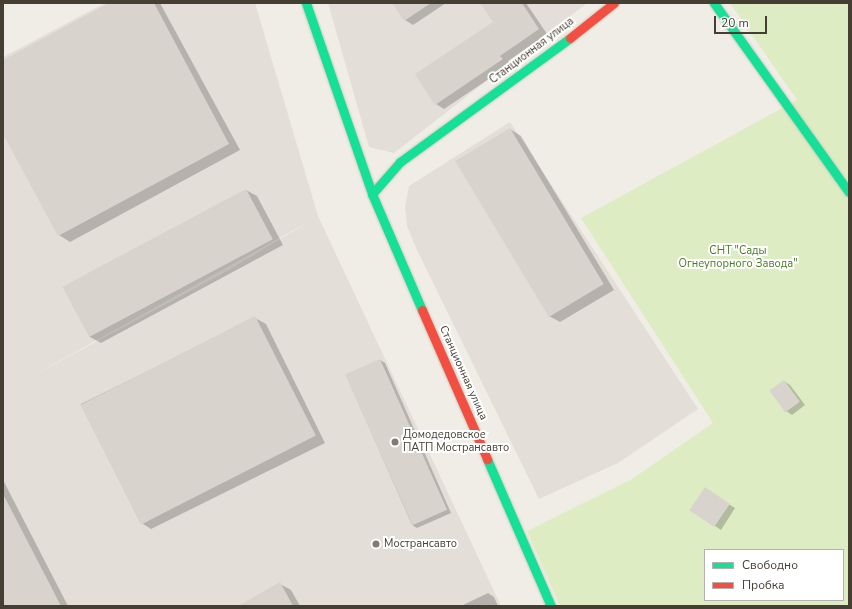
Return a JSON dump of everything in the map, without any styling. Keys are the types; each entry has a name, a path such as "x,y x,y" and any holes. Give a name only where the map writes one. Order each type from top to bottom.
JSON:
{"street":[{"name":"Станционная улица","path":"306,3 372,194 551,606"},
{"name":"Станционная улица","path":"372,194 400,162 545,58 614,3"},
{"path":"714,3 849,192"}],"shaded area":[{"path":"105,3 255,3 318,216 501,606 3,606 3,57","holes":["310,221 227,271 27,379"]},
{"path":"328,3 587,3 394,153 369,147"},
{"path":"510,122 698,409 618,463 539,499 416,248 407,226 405,207 409,186"}],"green space":[{"name":"СНТ \"Сады Огнеупорного Завода\"","path":"730,3 849,3 849,606 560,606 527,531 632,479 713,423 581,218 797,100"}],"building":[{"path":"109,3 154,3 229,144 58,236 3,134 3,60"},
{"path":"392,3 431,3 404,21"},
{"path":"480,3 522,3 539,29 500,56 503,59 435,105 415,74 493,22"},
{"path":"510,128 604,284 549,317 455,161"},
{"path":"246,189 273,239 89,337 62,287"},
{"path":"255,316 316,435 141,524 80,405"},
{"name":"Домодедовское ПАТП Мострансавто","path":"380,359 447,510 412,525 345,374"},
{"path":"784,380 800,402 785,412 769,391"},
{"path":"705,487 730,504 714,527 689,510"},
{"path":"3,494 61,606 3,606"},
{"path":"280,582 293,606 238,606"}],"traffic: fast":[{"path":"306,3 372,194 422,310"},
{"path":"714,3 849,192"},
{"path":"372,194 400,162 570,38"},
{"path":"487,459 551,606"}],"traffic: jam":[{"path":"570,38 614,3"},
{"path":"422,310 487,459"}],"place":[{"name":"Домодедовское ПАТП Мострансавто","path":"395,442"},
{"name":"Мострансавто","path":"376,544"}]}
